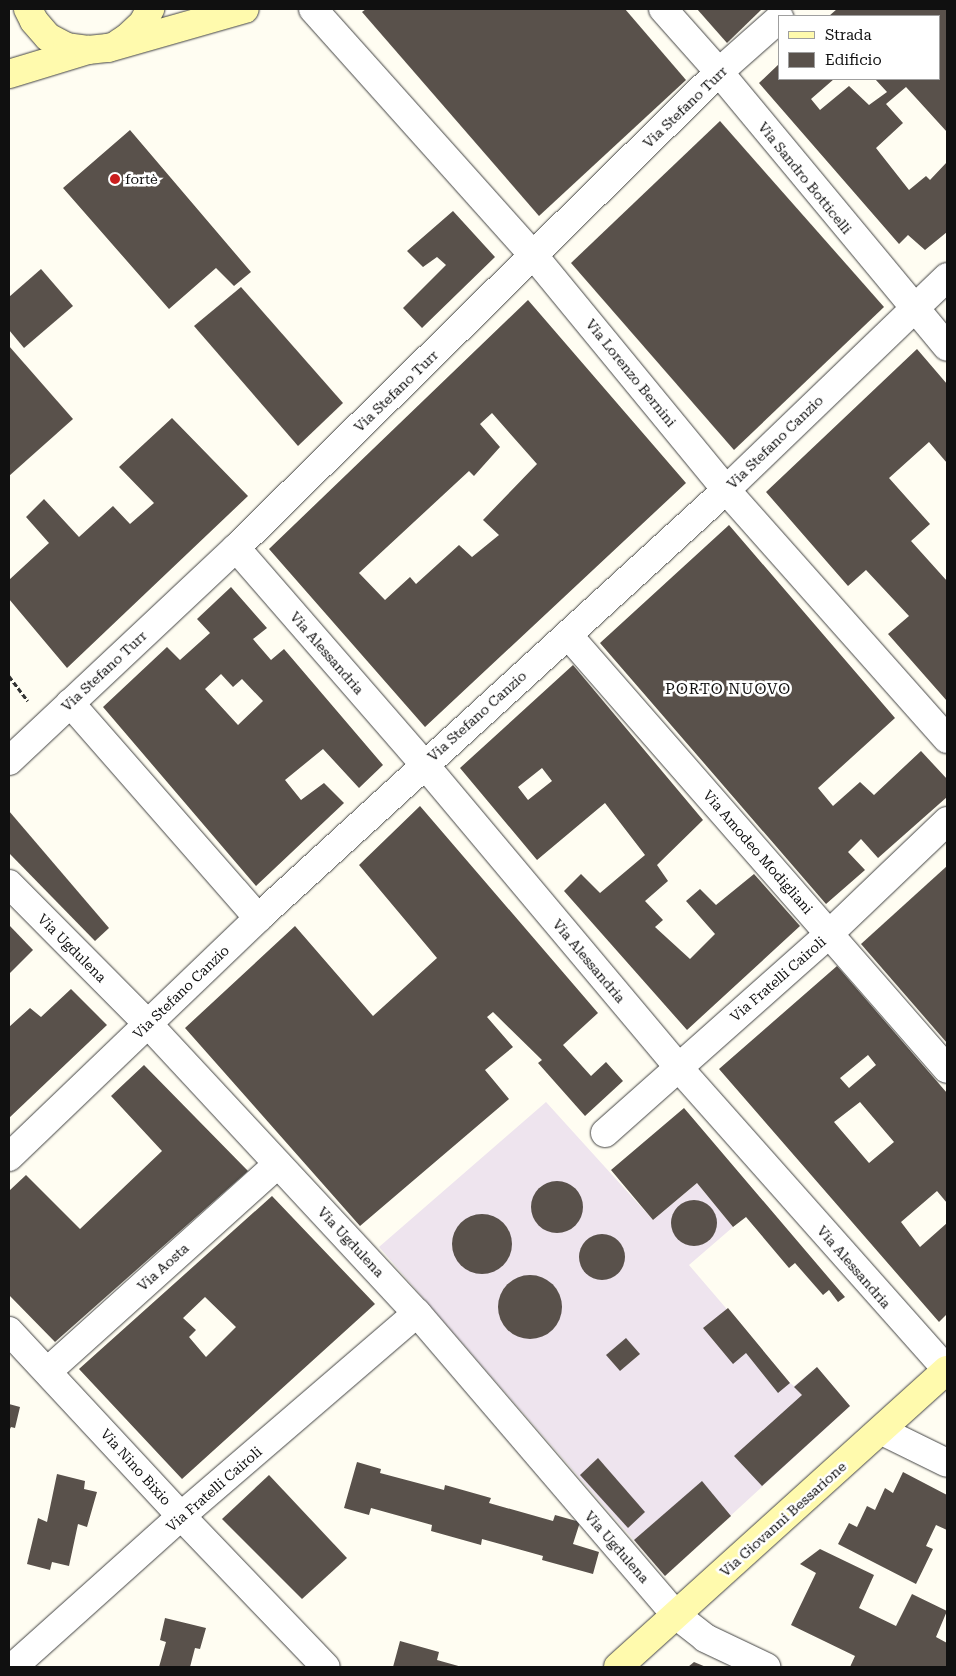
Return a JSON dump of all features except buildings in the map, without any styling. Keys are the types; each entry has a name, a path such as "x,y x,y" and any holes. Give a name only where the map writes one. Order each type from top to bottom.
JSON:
{"street":[{"path":"28,13 48,37 67,47 98,49 128,38 143,23 150,9"},
{"path":"9,74 245,9"},
{"name":"Via Lorenzo Bernini","path":"314,9 534,256 726,490 947,738"},
{"name":"Via Sandro Botticelli","path":"663,9 719,72 947,347"},
{"name":"Via Stefano Turr","path":"9,761 236,548 719,72 778,19"},
{"name":"Via Stefano Canzio","path":"9,1157 258,918 424,764 726,490 947,277"},
{"name":"Via Alessandria","path":"236,548 424,764 678,1067 947,1370"},
{"name":"Via Amodeo Modigliani","path":"568,635 830,933 947,1070"},
{"path":"70,702 258,918"},
{"name":"Via Fratelli Cairoli","path":"605,1133 830,933 947,821"},
{"name":"Via Ugdulena","path":"9,884 148,1024 417,1313 676,1614 705,1638 766,1667"},
{"name":"Via Aosta","path":"48,1371 278,1164"},
{"name":"Via Fratelli Cairoli","path":"13,1667 181,1516 417,1313"},
{"name":"Via Nino Bixio","path":"9,1330 181,1516 326,1667"},
{"name":"Via Giovanni Bessarione","path":"618,1667 882,1431 947,1370"},
{"path":"882,1431 947,1463"}],"shaded area":[{"path":"546,1102 653,1220 697,1183 733,1227 689,1265 790,1383 794,1386 817,1367 850,1406 665,1576 379,1247"}],"place":[{"name":"fortè","path":"115,179"}],"district":[{"name":"PORTO NUOVO","path":"728,690"}]}
